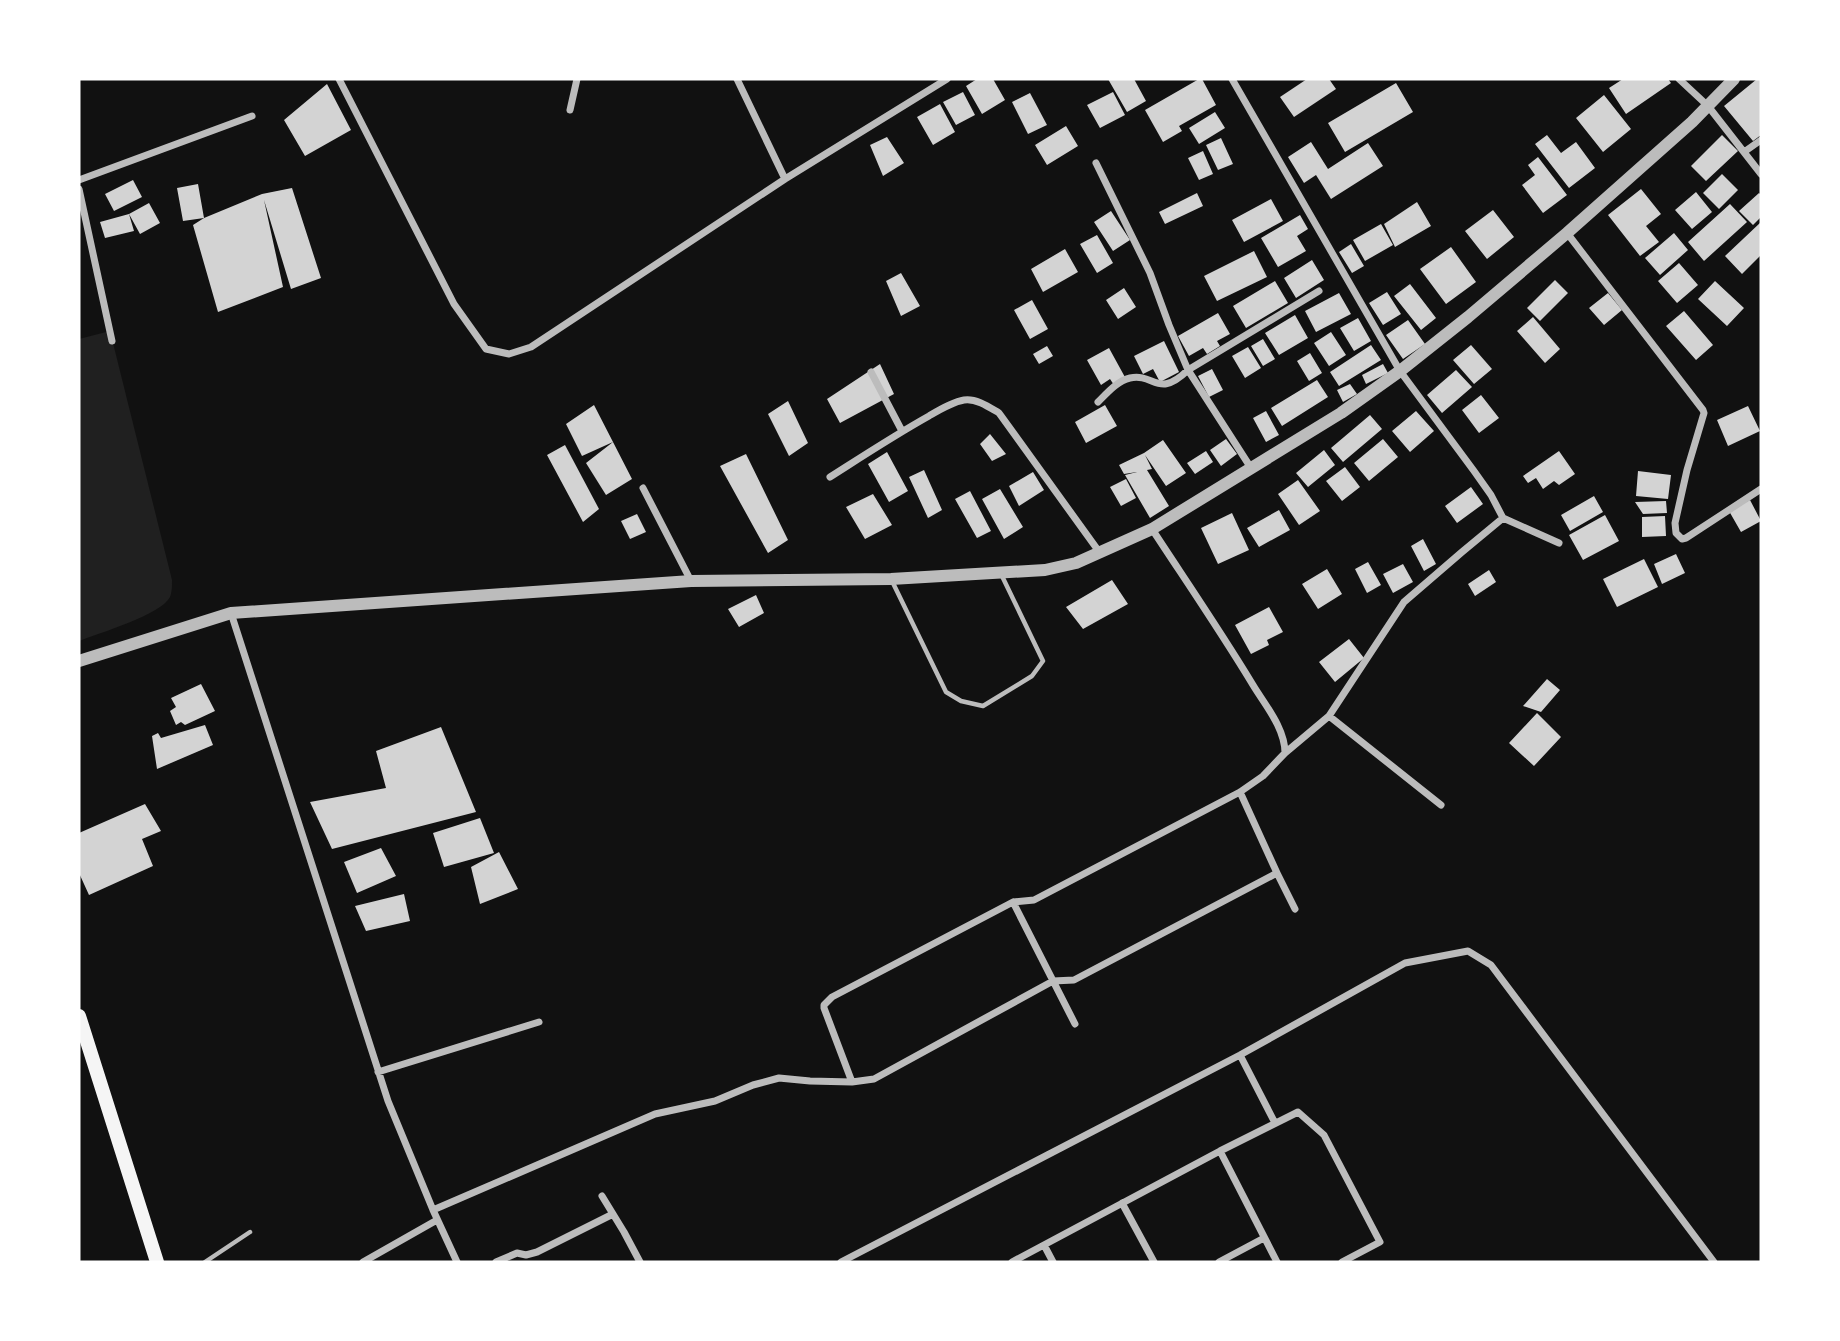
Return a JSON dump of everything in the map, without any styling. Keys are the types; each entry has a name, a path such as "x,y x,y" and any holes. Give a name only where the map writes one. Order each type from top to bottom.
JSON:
{"main road":[{"path":"79,1016 158,1262"}],"street":[{"path":"339,79 454,304 486,349 509,354 531,348 785,179 946,79"},
{"path":"570,110 577,79"},
{"path":"737,79 785,179"},
{"path":"1232,79 1400,371 1491,495 1503,518 1559,543"},
{"path":"1679,79 1708,106 1761,174"},
{"path":"79,661 231,613 691,581 891,579 1045,570 1076,563 1152,530 1341,413 1400,371 1567,233 1708,106 1734,79"},
{"path":"79,180 252,116"},
{"path":"1744,152 1761,140"},
{"path":"1096,163 1150,274 1188,370 1251,468"},
{"path":"79,189 112,341"},
{"path":"1567,233 1702,407 1704,413 1687,470 1675,523 1676,533 1682,540 1761,489"},
{"path":"1098,402 1126,379 1135,377 1161,386 1181,376 1319,290"},
{"path":"871,372 902,430"},
{"path":"830,477 902,430 944,408 964,400 972,400 999,413 1100,553"},
{"path":"643,488 691,581"},
{"path":"852,1082 824,1008 828,1000 1013,902 1034,900 1240,792 1263,776 1285,753 1329,716 1404,602 1503,518"},
{"path":"1152,530 1276,723 1283,737 1285,753"},
{"path":"231,613 388,1101 457,1262"},
{"path":"1329,716 1441,806"},
{"path":"1240,792 1295,909"},
{"path":"433,1210 655,1114 715,1101 753,1085 779,1078 852,1082 874,1079 1053,981 1074,980 1277,873"},
{"path":"1013,902 1075,1024"},
{"path":"841,1262 1240,1055 1405,963 1468,951 1491,965 1714,1262"},
{"path":"378,1072 539,1023"},
{"path":"1240,1055 1275,1123"},
{"path":"1012,1262 1298,1112 1324,1135 1380,1241 1342,1262"},
{"path":"1220,1151 1277,1262"},
{"path":"602,1196 640,1262"},
{"path":"1122,1203 1154,1262"},
{"path":"496,1262 516,1253 526,1255 549,1248 613,1214"},
{"path":"363,1262 437,1220"},
{"path":"1219,1262 1264,1238"},
{"path":"1044,1245 1053,1262"}],"lane":[{"path":"891,579 946,692 961,701 983,706 1032,676 1043,661 1000,572"},
{"path":"205,1262 250,1232"}],"shaded area":[{"path":"110,331 172,580 172,589 170,597 155,610 129,623 79,641 79,339"}],"building":[{"path":"977,79 993,79 1005,100 982,114 966,86"},
{"path":"1108,79 1134,79 1146,101 1127,112"},
{"path":"1202,79 1216,105 1179,126 1182,131 1163,142 1145,110"},
{"path":"1307,79 1329,79 1336,89 1294,117 1280,97"},
{"path":"1623,79 1668,79 1671,83 1626,114 1609,88"},
{"path":"1757,79 1761,79 1761,135 1753,141 1724,106"},
{"path":"1396,83 1413,112 1345,152 1328,123"},
{"path":"327,84 351,130 305,156 284,120"},
{"path":"963,92 975,115 956,125 943,102"},
{"path":"1113,92 1125,115 1100,128 1087,105"},
{"path":"1030,93 1047,125 1028,134 1012,102"},
{"path":"1604,95 1631,129 1603,152 1576,118"},
{"path":"940,104 955,132 933,145 917,117"},
{"path":"1215,112 1225,128 1199,144 1189,128"},
{"path":"1066,126 1078,146 1047,165 1035,145"},
{"path":"1547,135 1561,153 1576,142 1595,168 1569,188 1535,144"},
{"path":"1722,135 1738,151 1706,181 1691,166"},
{"path":"887,137 904,163 883,176 870,145"},
{"path":"1221,138 1233,164 1218,170 1206,145"},
{"path":"1311,142 1328,169 1368,143 1383,166 1331,199 1316,175 1304,183 1288,157"},
{"path":"1203,151 1213,174 1199,180 1188,158"},
{"path":"1538,157 1567,195 1543,213 1522,185 1535,175 1528,165"},
{"path":"1722,174 1738,190 1719,209 1703,193"},
{"path":"133,180 142,197 114,211 105,194"},
{"path":"198,184 204,218 183,221 177,188"},
{"path":"292,188 321,278 291,289 264,200 283,287 218,312 193,225 262,194"},
{"path":"1641,189 1661,214 1646,226 1659,242 1640,256 1608,215"},
{"path":"1696,192 1712,212 1692,229 1675,210"},
{"path":"1197,193 1203,206 1165,224 1159,212"},
{"path":"1759,193 1761,217 1753,225 1739,211"},
{"path":"1271,199 1283,221 1244,242 1232,220"},
{"path":"1417,202 1431,226 1395,247 1384,224"},
{"path":"149,203 160,223 140,234 129,214"},
{"path":"1730,204 1747,222 1704,261 1688,242"},
{"path":"1493,210 1514,237 1487,259 1465,231"},
{"path":"1111,211 1130,240 1113,251 1094,222"},
{"path":"129,214 134,231 105,238 100,222"},
{"path":"1300,215 1308,229 1297,236 1306,251 1278,267 1261,238"},
{"path":"1761,222 1761,255 1742,274 1725,256"},
{"path":"1381,224 1393,245 1365,261 1353,240"},
{"path":"1674,233 1688,250 1660,275 1645,258"},
{"path":"1097,235 1113,263 1097,273 1080,244"},
{"path":"1351,244 1364,266 1352,273 1339,252"},
{"path":"1451,247 1476,282 1446,304 1420,269"},
{"path":"1065,249 1078,272 1043,292 1031,269"},
{"path":"1254,251 1267,277 1217,301 1204,276"},
{"path":"1312,260 1324,280 1296,298 1284,278"},
{"path":"1679,263 1698,285 1677,303 1658,281"},
{"path":"901,273 920,306 901,316 886,281"},
{"path":"1555,280 1568,293 1540,321 1527,308"},
{"path":"1275,281 1288,303 1246,328 1233,306"},
{"path":"1715,281 1744,308 1727,326 1698,299"},
{"path":"1410,284 1436,318 1421,330 1394,296"},
{"path":"1124,288 1136,307 1118,319 1106,300"},
{"path":"1387,292 1401,314 1383,325 1369,303"},
{"path":"1339,293 1351,314 1316,332 1305,311"},
{"path":"1608,293 1622,310 1604,325 1589,308"},
{"path":"1032,300 1048,329 1030,339 1014,310"},
{"path":"1684,311 1713,345 1696,360 1666,326"},
{"path":"1218,313 1230,334 1217,341 1220,346 1207,354 1203,348 1189,356 1178,336"},
{"path":"1295,315 1308,338 1279,355 1265,333"},
{"path":"1533,317 1560,349 1545,363 1517,331"},
{"path":"1358,318 1371,341 1354,351 1340,328"},
{"path":"1408,320 1425,344 1403,359 1386,335"},
{"path":"1331,332 1346,355 1329,366 1314,343"},
{"path":"1263,339 1275,359 1263,366 1251,346"},
{"path":"1164,341 1179,372 1160,382 1153,369 1143,374 1134,356"},
{"path":"1371,345 1381,360 1339,386 1330,372"},
{"path":"1471,345 1492,369 1474,384 1453,360"},
{"path":"1047,346 1053,356 1039,364 1033,354"},
{"path":"1248,347 1261,368 1245,378 1232,356"},
{"path":"1109,348 1126,379 1114,385 1110,379 1101,385 1087,360"},
{"path":"1310,353 1322,373 1309,381 1297,361"},
{"path":"880,364 894,394 840,423 827,399"},
{"path":"1383,364 1388,373 1366,384 1362,375"},
{"path":"1212,369 1223,390 1209,397 1198,376"},
{"path":"1456,370 1472,387 1442,413 1427,395"},
{"path":"1317,380 1328,397 1282,426 1271,408"},
{"path":"1350,384 1357,394 1343,402 1337,390"},
{"path":"1481,395 1499,418 1479,433 1462,410"},
{"path":"788,401 808,443 789,456 768,414"},
{"path":"594,405 613,442 582,456 566,424"},
{"path":"1105,405 1117,426 1086,443 1075,422"},
{"path":"1748,406 1760,431 1728,446 1717,420"},
{"path":"1266,411 1279,435 1266,442 1253,418"},
{"path":"1416,411 1434,431 1410,452 1392,431"},
{"path":"1370,415 1382,429 1343,462 1331,448"},
{"path":"990,434 1006,454 992,461 980,444"},
{"path":"1226,439 1237,454 1221,466 1210,450"},
{"path":"1383,439 1398,457 1369,481 1354,463"},
{"path":"1163,440 1186,473 1166,486 1145,455 1152,469 1147,470 1169,506 1150,518 1125,475 1137,472 1124,474 1119,465"},
{"path":"613,442 632,479 606,495 586,463"},
{"path":"565,445 599,509 583,522 547,455"},
{"path":"1324,450 1335,465 1308,487 1296,473"},
{"path":"1206,451 1213,462 1195,474 1187,463"},
{"path":"1559,451 1575,474 1559,485 1554,481 1543,489 1536,478 1528,483 1523,476"},
{"path":"887,452 908,491 889,502 868,464"},
{"path":"746,454 788,540 768,553 720,466"},
{"path":"1345,467 1360,487 1342,501 1326,481"},
{"path":"924,470 942,510 928,518 909,477"},
{"path":"1638,471 1671,475 1668,499 1636,496"},
{"path":"1033,472 1044,490 1019,506 1009,486"},
{"path":"1126,479 1136,498 1121,506 1110,487"},
{"path":"1298,480 1320,511 1299,525 1278,494"},
{"path":"1471,487 1483,504 1457,523 1445,506"},
{"path":"1000,489 1023,527 1004,539 982,499"},
{"path":"970,491 991,531 977,538 955,499"},
{"path":"873,494 892,525 865,539 846,507"},
{"path":"1594,496 1603,512 1570,531 1561,515"},
{"path":"1750,500 1761,521 1741,532 1729,511"},
{"path":"1666,501 1667,513 1643,514 1635,502"},
{"path":"1279,510 1290,530 1259,547 1247,528"},
{"path":"1232,513 1249,550 1218,564 1201,528"},
{"path":"637,514 646,532 630,539 621,521"},
{"path":"1605,515 1619,541 1583,560 1569,535"},
{"path":"1665,516 1666,536 1642,537 1642,517"},
{"path":"1423,539 1436,564 1424,571 1411,546"},
{"path":"1676,554 1685,573 1662,584 1654,564"},
{"path":"1644,559 1658,587 1617,607 1603,579"},
{"path":"1368,562 1381,585 1367,593 1355,569"},
{"path":"1403,564 1413,582 1393,593 1383,574"},
{"path":"1327,569 1342,594 1318,609 1302,584"},
{"path":"1489,570 1496,582 1475,596 1468,584"},
{"path":"1112,580 1128,604 1083,629 1066,607"},
{"path":"756,595 764,613 739,627 728,609"},
{"path":"1269,607 1283,632 1267,640 1269,645 1251,654 1235,625"},
{"path":"1349,639 1364,658 1335,682 1319,662"},
{"path":"1547,679 1560,690 1541,712 1523,706"},
{"path":"201,684 215,711 185,725 181,722 176,725 170,711 176,707 171,698"},
{"path":"1537,713 1561,737 1534,766 1509,743"},
{"path":"205,725 213,745 157,769 152,736 158,733 161,738"},
{"path":"441,727 476,812 332,849 310,802 386,788 376,751"},
{"path":"145,804 161,831 142,839 153,866 89,895 79,873 79,833"},
{"path":"480,818 494,853 444,867 433,833"},
{"path":"381,848 396,876 357,893 344,862"},
{"path":"499,852 518,889 480,904 471,867"},
{"path":"404,894 410,921 366,931 355,906"}]}
